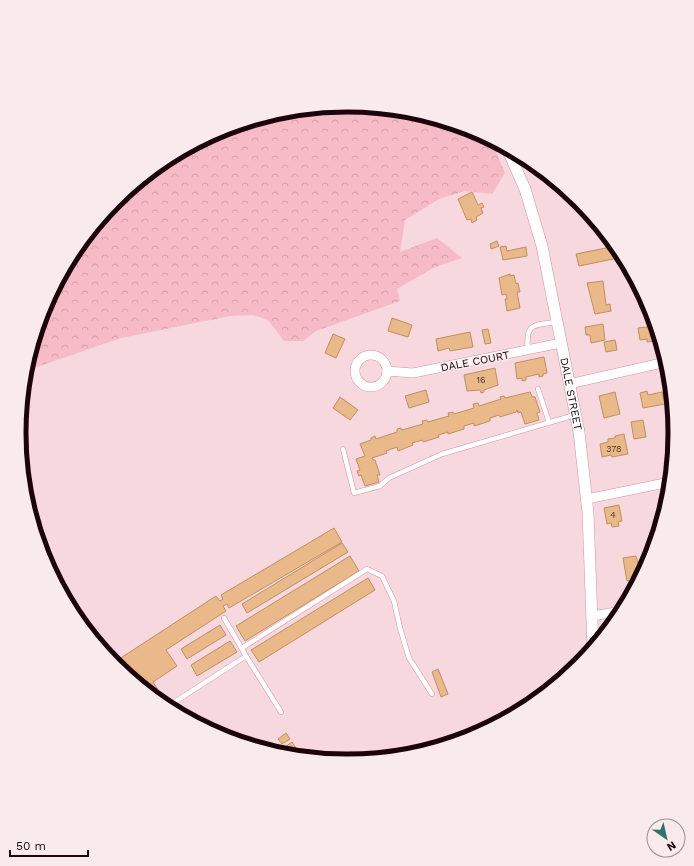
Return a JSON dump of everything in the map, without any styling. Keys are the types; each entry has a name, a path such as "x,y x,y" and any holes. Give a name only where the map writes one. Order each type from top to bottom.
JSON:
{"street":[{"name":"DALE STREET","path":"511,157 525,190 542,246 575,415 587,500 593,639"},
{"name":"DALE COURT","path":"387,371 413,373 528,351 561,343"},
{"path":"569,384 660,363"},
{"path":"587,500 664,483"},
{"path":"592,616 612,614"}],"lane":[{"path":"528,351 526,335 530,329 537,324 557,322"},
{"path":"538,389 549,422"},
{"path":"343,449 354,493 380,486 389,478 442,454 575,415"},
{"path":"242,648 367,569 382,576 394,601 409,658 432,694"},
{"path":"224,618 281,712"},
{"path":"173,703 246,656"}],"green space":[{"path":"347,112 410,118 470,136 494,148 505,173 492,194 465,191 439,199 405,220 400,252 437,238 462,258 433,268 397,289 400,301 316,331 303,341 284,341 268,320 253,315 230,316 121,338 32,368 50,310 69,272 92,238 120,206 152,178 169,166 205,145 244,129 284,118"}],"building":[{"path":"472,192 478,205 482,203 484,207 481,208 483,213 476,217 477,220 472,223 471,219 467,220 458,199"},
{"path":"497,241 499,246 491,249 490,244"},
{"path":"506,246 507,251 526,247 527,256 503,260 500,247"},
{"path":"609,247 616,258 579,266 576,254"},
{"path":"510,274 510,276 514,275 516,284 518,283 520,292 517,292 520,308 507,311 505,299 507,299 506,294 502,295 499,278"},
{"path":"603,281 606,305 610,304 611,311 595,314 587,283"},
{"path":"392,318 412,325 408,337 388,331"},
{"path":"603,324 605,340 591,343 590,335 586,335 585,327"},
{"path":"650,327 654,341 647,342 647,339 640,340 638,328"},
{"path":"488,329 491,343 485,344 482,330"},
{"path":"470,332 473,347 450,351 449,348 438,351 436,339"},
{"path":"333,334 345,339 336,358 325,353"},
{"path":"615,340 617,350 606,352 604,342"},
{"path":"544,357 547,373 539,377 539,374 526,377 526,380 522,381 522,378 517,379 515,363"},
{"path":"495,368 498,385 484,390 484,392 481,393 480,390 467,391 464,375"},
{"path":"426,390 429,402 409,408 405,396"},
{"path":"647,391 648,395 662,392 665,404 643,408 640,393"},
{"path":"530,392 532,397 535,397 540,412 537,413 539,420 525,424 521,412 518,413 517,410 516,412 500,417 499,415 490,418 490,421 474,426 474,423 464,426 464,429 448,434 448,432 438,435 439,437 423,442 422,440 412,443 413,445 398,451 397,447 386,451 387,453 372,458 375,460 380,475 377,475 379,482 365,486 361,475 359,476 357,471 360,470 356,459 365,456 360,444 371,440 371,438 375,436 376,439 397,432 397,429 401,428 402,430 423,424 422,421 427,420 428,422 449,416 448,413 453,412 454,414 474,408 473,404 478,403 479,406 501,399 500,397 504,396 505,398"},
{"path":"615,392 620,414 604,418 599,396"},
{"path":"340,397 358,410 350,420 333,408"},
{"path":"643,420 646,437 634,439 631,422"},
{"path":"624,434 628,454 602,457 600,444 608,442 608,439 615,438 615,436"},
{"path":"619,505 622,521 618,522 619,526 612,527 611,523 607,524 604,508"},
{"path":"334,528 342,542 229,608 227,604 223,606 226,611 166,650 177,666 153,682 161,694 119,659 216,596 220,601 223,599 221,595"},
{"path":"342,543 348,552 247,613 242,604"},
{"path":"350,556 359,571 245,641 236,626"},
{"path":"636,556 638,564 640,564 632,580 627,581 623,558"},
{"path":"368,578 375,590 259,662 251,650"},
{"path":"220,625 226,635 187,659 181,649"},
{"path":"230,641 237,652 197,676 191,665"},
{"path":"438,669 448,694 441,697 432,672"},
{"path":"286,733 290,739 282,744 278,739"},
{"path":"292,742 297,750 286,748 285,747"}]}
